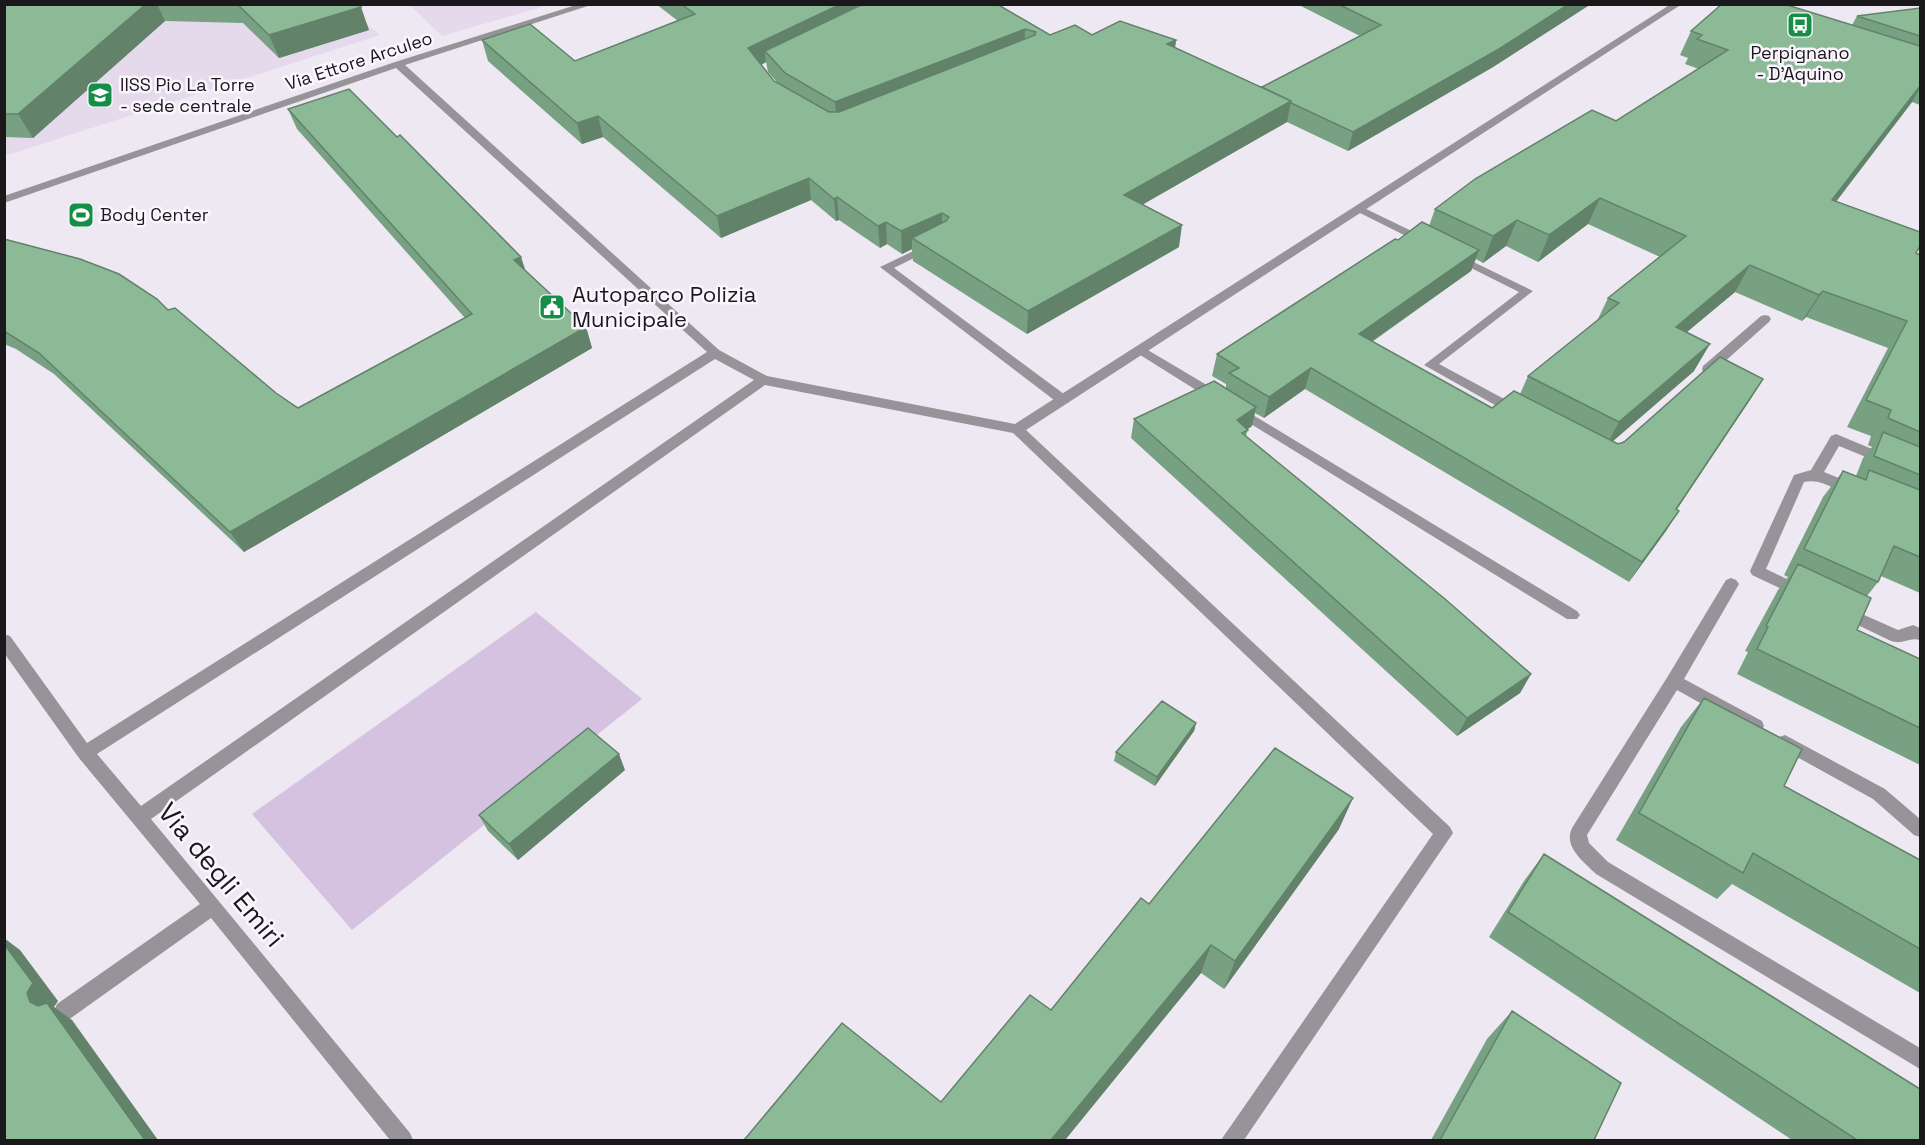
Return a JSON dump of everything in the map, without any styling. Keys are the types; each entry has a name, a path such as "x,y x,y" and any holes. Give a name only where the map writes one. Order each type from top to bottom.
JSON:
{"street":[{"name":"Via Ettore Arculeo","path":"4,200 398,64 590,4"},
{"path":"1017,429 1678,4"},
{"path":"398,64 715,353 763,380 1017,429 1444,834 1232,1140"},
{"path":"1360,209 1527,291 1430,365 1523,414"},
{"path":"941,240 886,267 1062,400"},
{"path":"1694,381 1765,319"},
{"path":"1141,350 1572,615"},
{"path":"85,753 715,353"},
{"path":"138,818 763,380"},
{"path":"1816,474 1836,439 1920,474"},
{"path":"1811,596 1757,571 1799,478 1816,474 1868,496"},
{"path":"1731,584 1674,681 1578,834 1581,847 1602,868 1920,1059"},
{"path":"1832,607 1897,637 1913,631 1920,634"},
{"name":"Via degli Emiri","path":"4,640 85,753 403,1140"},
{"path":"1674,681 1879,794 1920,829"},
{"path":"64,1011 213,906"}],"shaded area":[{"name":"IISS Pio La Torre - sede centrale","path":"5,5 344,5 380,35 11,154 5,154"},
{"path":"410,5 549,5 442,36"},
{"path":"536,612 642,699 352,930 252,814"}],"building":[{"path":"4,4 146,4 18,114 4,114"},
{"path":"237,4 357,4 361,7 269,35"},
{"path":"681,4 841,4 748,48 774,81 829,112 839,112 1035,35 1036,32 1025,29 835,102 785,73 765,51 863,4 997,4 1050,35 1075,25 1092,35 1120,21 1176,40 1167,44 1291,101 1124,195 1182,225 1028,311 912,238 946,221 949,217 942,213 901,231 886,222 878,226 837,197 834,199 809,178 717,216 598,116 577,123 482,40 530,24 575,61 695,14"},
{"path":"1338,4 1569,4 1499,49 1353,132 1262,87 1381,25"},
{"path":"1722,4 1784,4 1920,46 1920,86 1832,200 1920,232 1920,246 1916,253 1920,255 1920,432 1888,418 1891,410 1866,400 1907,321 1823,291 1819,295 1750,265 1676,327 1710,344 1619,422 1528,376 1619,303 1608,298 1686,236 1600,198 1549,235 1517,220 1493,236 1435,209 1475,179 1592,110 1616,121 1728,50 1697,39 1702,35 1691,31"},
{"path":"1920,8 1920,36 1857,16"},
{"path":"349,89 397,137 400,135 521,257 514,260 586,327 230,532 39,353 4,331 4,239 80,259 119,274 157,299 168,310 175,308 276,393 298,408 472,314 288,109"},
{"path":"1422,222 1479,250 1359,334 1492,408 1514,391 1618,444 1624,442 1720,357 1763,379 1676,509 1679,511 1642,562 1311,368 1269,397 1229,373 1239,368 1217,354 1395,239 1398,240"},
{"path":"1214,381 1256,407 1237,420 1248,430 1242,433 1445,599 1531,674 1467,718 1134,419"},
{"path":"1883,432 1920,447 1920,475 1874,456"},
{"path":"1869,470 1920,490 1920,557 1894,546 1878,582 1804,549 1843,471 1866,480"},
{"path":"1798,564 1871,598 1857,630 1920,659 1920,728 1757,649 1768,627 1766,626"},
{"path":"1704,698 1802,749 1784,786 1920,860 1920,949 1753,853 1743,873 1639,813"},
{"path":"1162,701 1196,723 1157,777 1116,752"},
{"path":"588,728 619,754 509,844 479,815"},
{"path":"1275,748 1353,798 1235,961 1211,945 1051,1140 744,1140 842,1023 941,1102 1030,995 1051,1010 1141,898 1149,904"},
{"path":"1544,854 1920,1089 1920,1140 1857,1140 1508,912"},
{"path":"4,944 33,983 27,993 30,1002 38,1006 47,1003 145,1140 4,1140"},
{"path":"1512,1011 1621,1083 1594,1140 1440,1140"}],"place":[{"name":"Perpignano - D'Aquino","path":"1800,25"},
{"name":"IISS Pio La Torre - sede centrale","path":"100,95"},
{"name":"Body Center","path":"81,215"},
{"name":"Autoparco Polizia Municipale","path":"552,307"}]}
